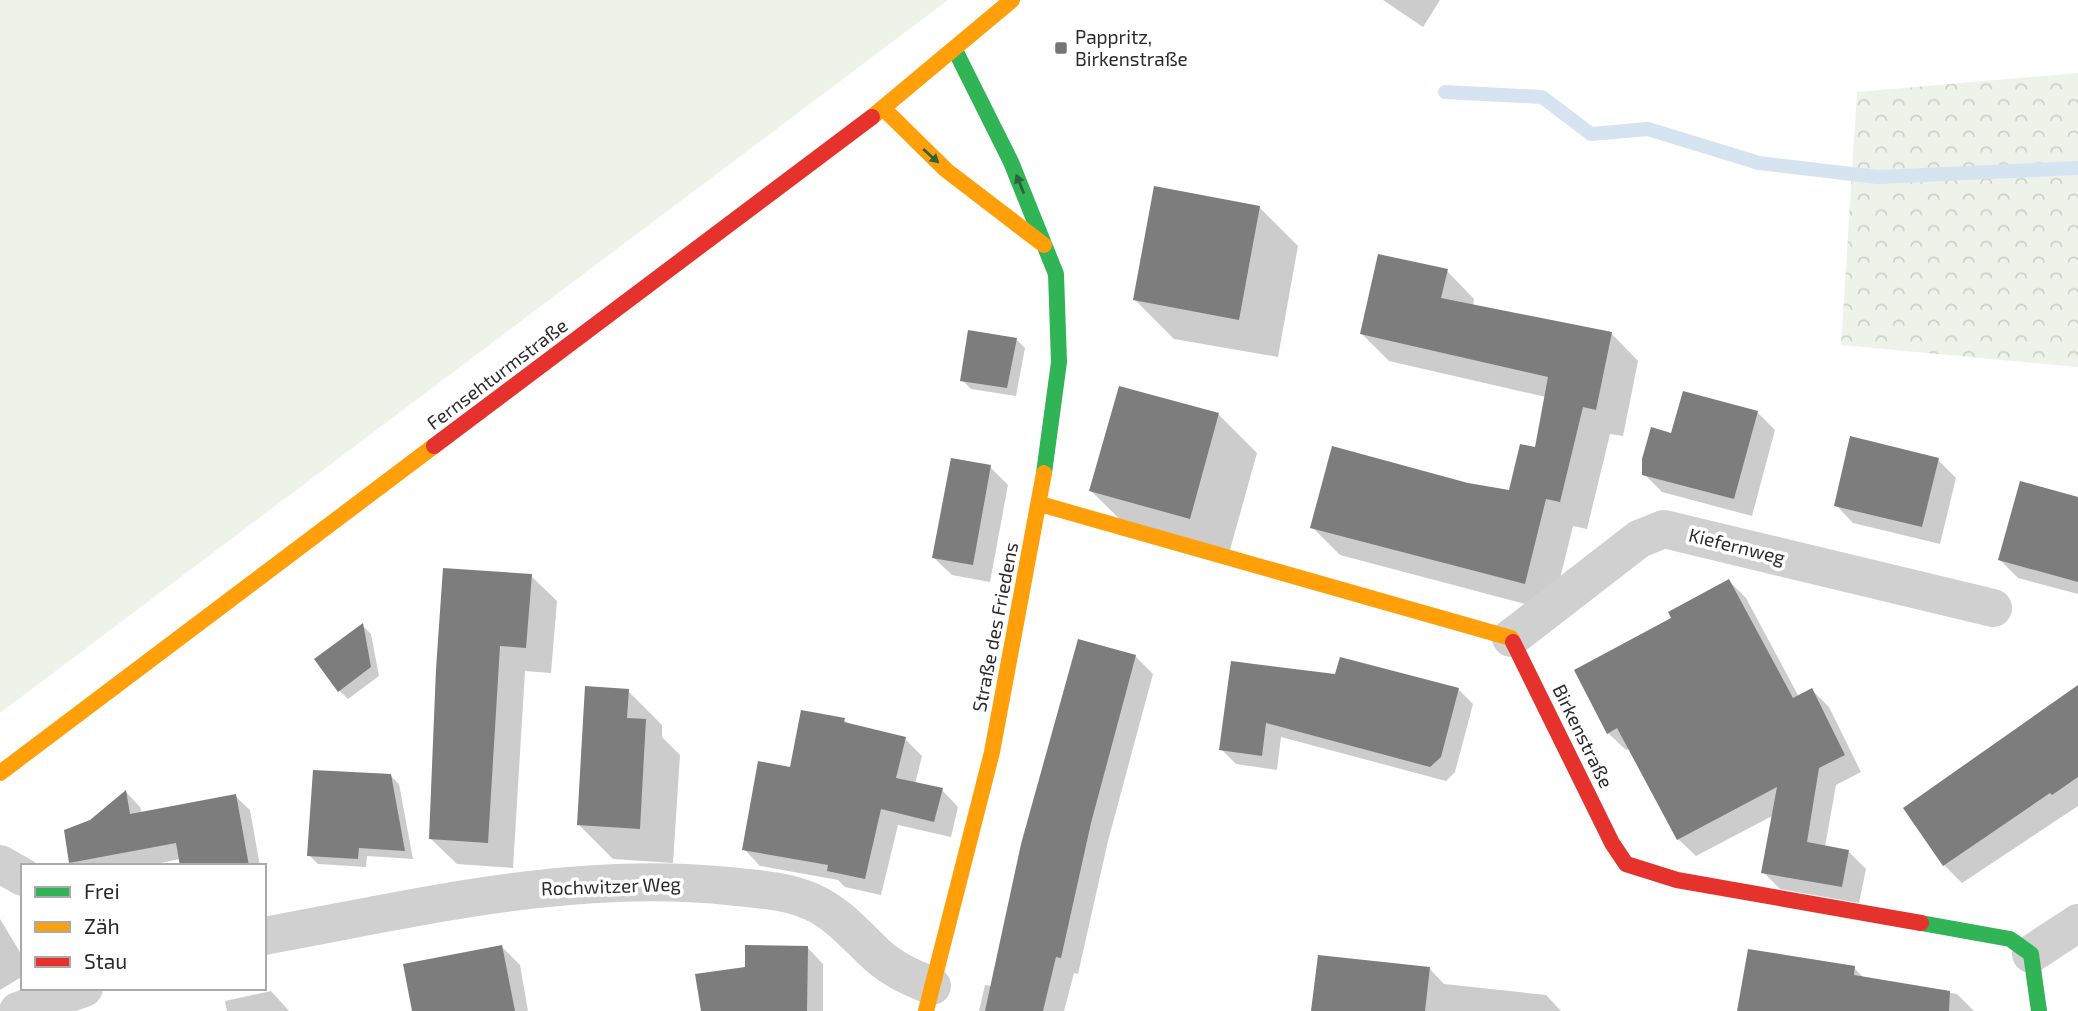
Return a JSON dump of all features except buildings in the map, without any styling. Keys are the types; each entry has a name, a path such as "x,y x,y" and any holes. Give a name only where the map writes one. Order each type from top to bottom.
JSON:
{"street":[{"name":"Fernsehturmstraße","path":"0,773 883,108 1012,0"},
{"name":"Straße des Friedens","path":"929,999 992,752 1040,504 1059,362 1056,274 1011,162 955,50"},
{"path":"883,108 946,170 1046,247"},
{"path":"1040,504 1511,638"},
{"name":"Kiefernweg","path":"1511,638 1639,539 1664,529 1993,608"},
{"name":"Birkenstraße","path":"1511,638 1612,843 1626,864 1676,880 2011,939 2031,954"},
{"path":"0,864 21,876"},
{"name":"Rochwitzer Weg","path":"266,936 508,891 607,883 693,882 766,890 812,902 853,929 877,956 929,999"},
{"path":"2039,1011 2031,954 2078,923"},
{"path":"18,1011 78,990"}],"green space":[{"path":"0,0 948,0 0,713"},
{"path":"2078,73 2078,367 1841,345 1857,92"}],"waterway":[{"path":"1445,92 1542,97 1591,134 1648,129 1759,163 1877,177 2078,168"}],"traffic: fast":[{"path":"955,50 1011,162 1056,274 1059,362 1044,473"},
{"path":"1921,923 2010,939 2031,954 2039,1011"}],"traffic: slow":[{"path":"872,117 1012,0"},
{"path":"883,108 946,170 1044,245"},
{"path":"0,773 434,446"},
{"path":"926,1011 992,752 1044,473"},
{"path":"1040,504 1511,638 1513,642"}],"traffic: jam":[{"path":"434,446 872,117"},
{"path":"1513,642 1612,843 1626,864 1677,880 1921,923"}],"place":[{"name":"Pappritz, Birkenstraße","path":"1061,48"}]}
